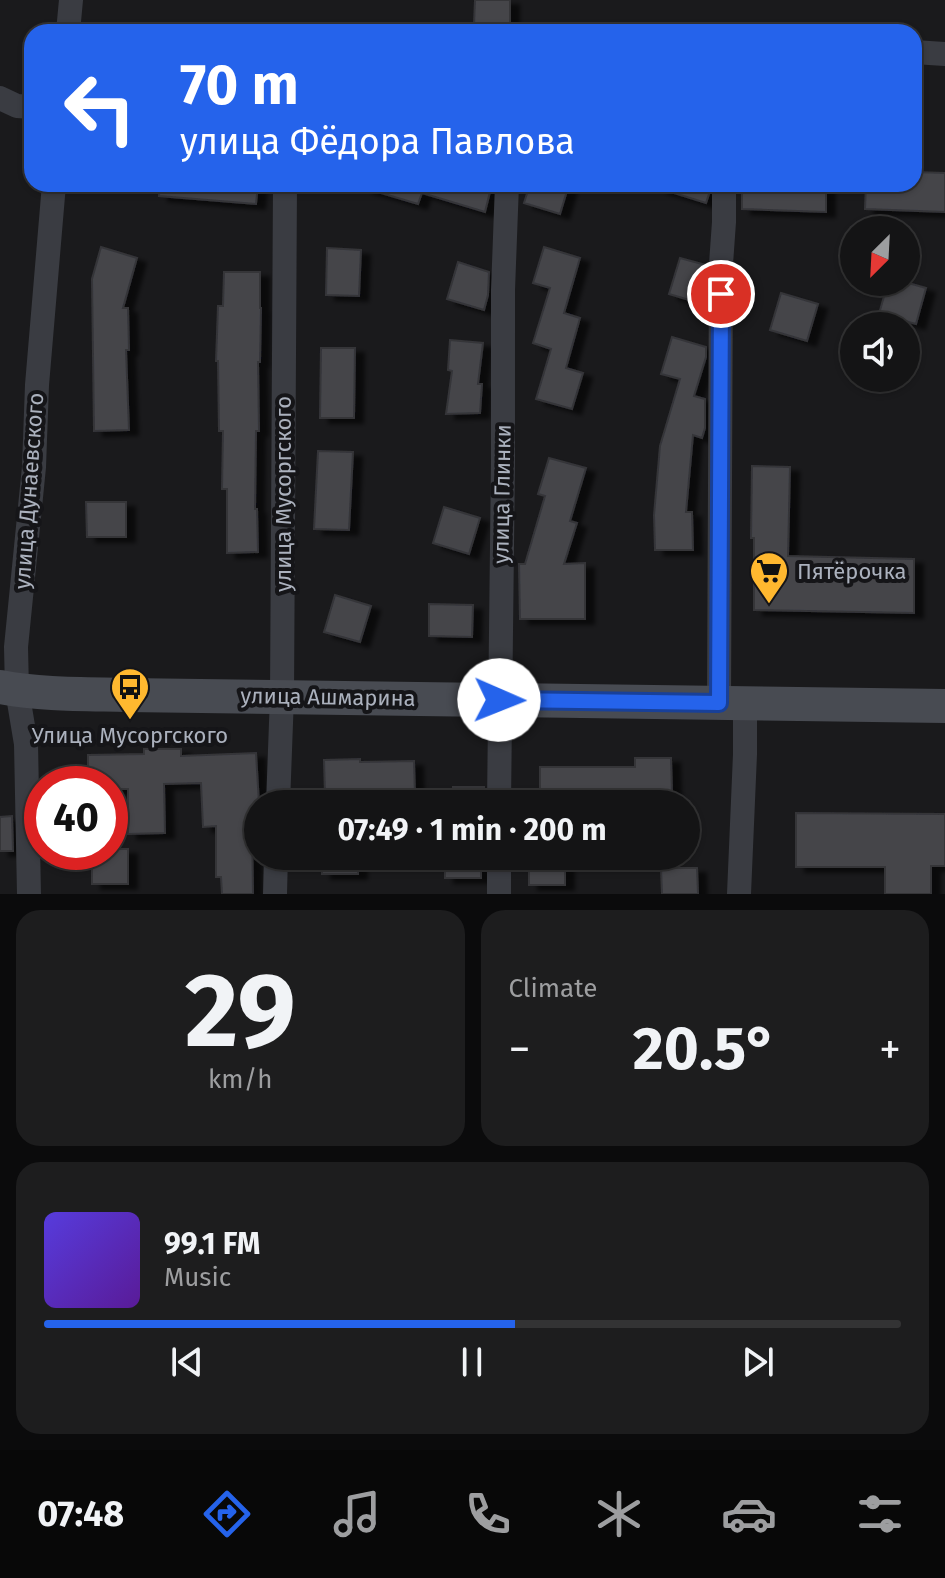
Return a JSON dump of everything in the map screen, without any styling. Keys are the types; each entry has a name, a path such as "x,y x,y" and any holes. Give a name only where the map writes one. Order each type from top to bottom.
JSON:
{"street":[{"path":"69,24 71,0"},
{"path":"922,53 945,54"},
{"path":"0,98 24,106"},
{"name":"улица Дунаевского","path":"29,894 26,744 8,688 16,647 34,467 37,385 53,192"},
{"name":"улица Мусоргского","path":"279,790 282,696 285,192"},
{"name":"улица Глинки","path":"499,790 506,192"},
{"path":"724,192 721,312 732,703 745,754 739,894"},
{"name":"улица Ашмарина","path":"8,688 127,695 945,706"},
{"path":"275,894 276,870"},
{"path":"499,870 499,894"}],"building":[{"path":"475,0 510,0 510,24 474,24"},
{"path":"922,172 945,173 945,212 865,209 866,192 922,192"},
{"path":"159,192 257,192 256,204 159,196"},
{"path":"378,192 490,192 485,212 422,193 418,204"},
{"path":"527,192 567,192 560,214 524,203"},
{"path":"671,192 709,192 706,203"},
{"path":"742,192 826,192 826,212 742,209"},
{"path":"101,247 137,258 123,308 128,308 129,430 94,431 92,279"},
{"path":"544,247 580,258 564,313 580,318 566,368 583,373 572,409 536,399 551,349 533,343 550,288 533,283"},
{"path":"327,248 361,250 359,296 326,295"},
{"path":"680,258 706,265 706,305 669,294"},
{"path":"458,262 489,272 484,310 447,299"},
{"path":"224,272 260,272 255,509 258,552 227,553 227,489 222,489 223,431 219,431 216,361 218,306 223,306"},
{"path":"920,286 926,288 919,312 880,312 884,296 920,296"},
{"path":"781,293 818,304 807,341 770,330"},
{"path":"672,337 706,347 694,396 705,399 705,428 702,438 693,435 686,512 692,512 693,550 655,550 654,515 660,446 680,379 661,374"},
{"path":"450,340 483,343 478,384 482,384 480,413 446,414 452,371 448,370"},
{"path":"321,348 355,348 354,418 320,418"},
{"path":"318,451 353,452 349,530 314,529"},
{"path":"549,458 586,468 570,521 577,523 564,564 585,563 585,619 520,619 519,564 525,564 545,496 538,494"},
{"path":"752,466 790,467 788,556 914,559 914,613 754,610"},
{"path":"86,502 126,502 126,537 87,537"},
{"path":"444,507 480,518 469,554 433,543"},
{"path":"335,595 371,606 360,642 324,632"},
{"path":"429,604 473,605 472,637 429,636"},
{"path":"144,749 181,749 181,756 256,753 258,790 244,790 244,870 253,870 253,894 222,894 221,877 216,877 216,826 203,827 201,783 164,784 165,833 128,834 128,766 88,766 88,755 144,754"},
{"path":"635,758 671,758 672,790 540,790 540,767 635,767"},
{"path":"324,760 414,761 415,790 325,790"},
{"path":"453,787 484,787 484,790 453,790"},
{"path":"796,813 945,814 945,866 931,866 931,894 885,894 885,867 796,867"},
{"path":"12,816 13,851 0,851 0,817"},
{"path":"92,870 128,870 128,884 92,884"},
{"path":"322,870 358,870 358,874 322,874"},
{"path":"445,870 481,870 481,878 445,878"},
{"path":"529,870 565,870 565,885 529,885"},
{"path":"661,870 697,870 698,894 662,894"}],"place":[{"name":"Пятёрочка","path":"769,605"},
{"name":"Улица Мусоргского","path":"130,721"}],"route":[{"path":"499,700 719,703 721,294"}]}
